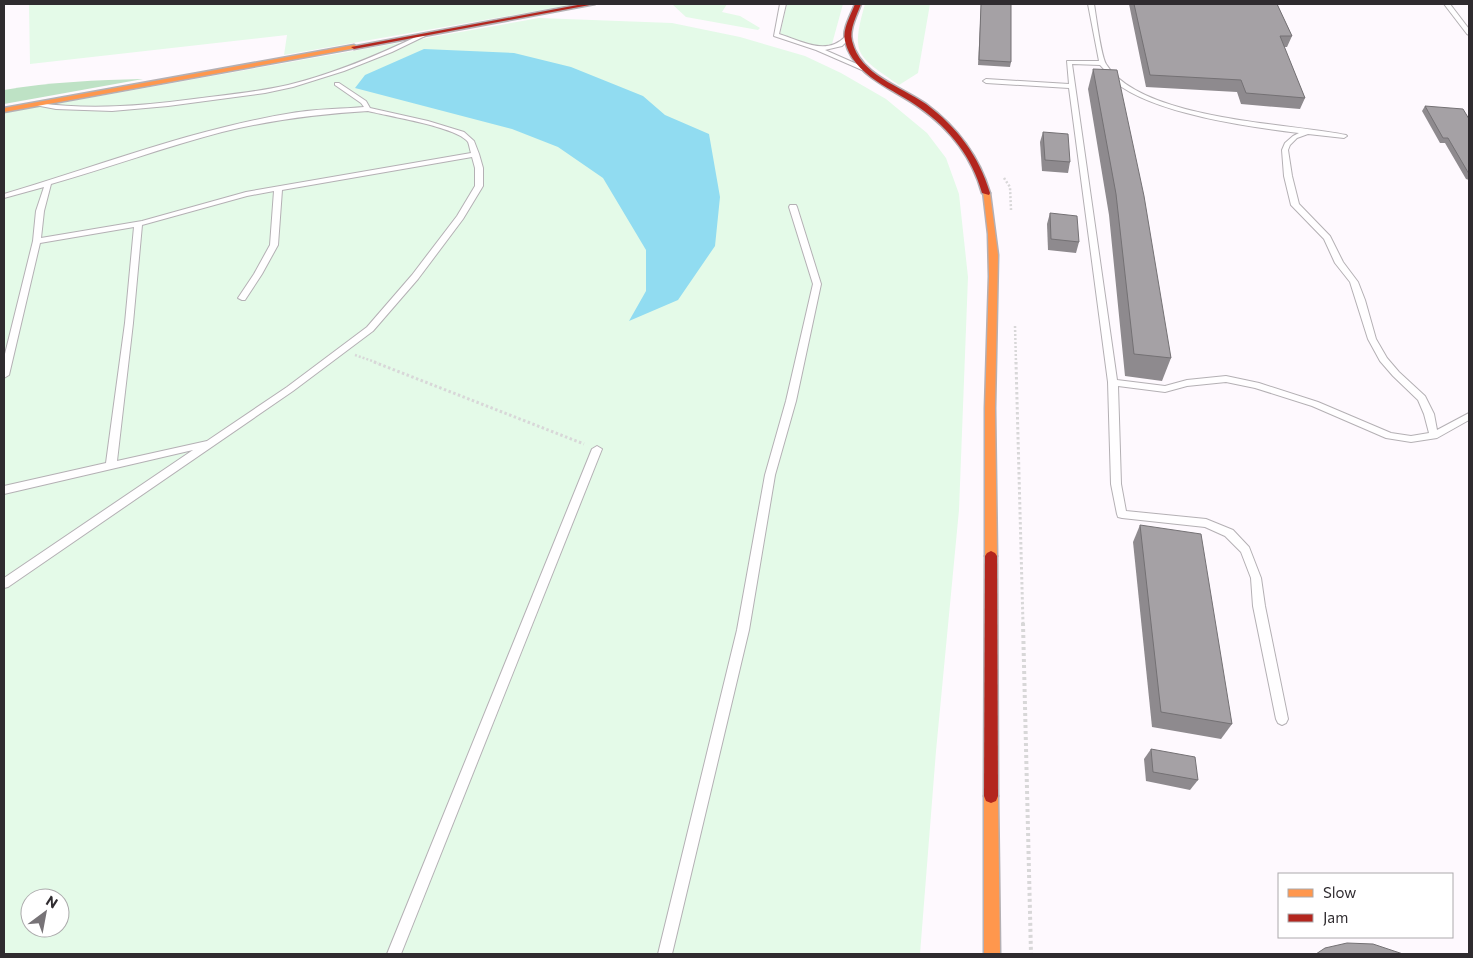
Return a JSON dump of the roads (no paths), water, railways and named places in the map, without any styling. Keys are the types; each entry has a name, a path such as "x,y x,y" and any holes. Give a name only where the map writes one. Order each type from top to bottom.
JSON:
{"main road":[{"path":"4,110 592,4"},
{"path":"858,4 847,38 853,54 864,69 922,105 949,126 968,152 984,183 991,214 993,262 990,394 992,954"}],"lane":[{"path":"783,4 776,35 818,49 864,69"},
{"path":"1092,4 1102,63 1106,72 1113,79 1140,94 1161,102 1242,124 1344,136"},
{"path":"1447,4 1469,33"},
{"path":"36,104 58,108 147,107 249,94 324,77 382,55 428,34"},
{"path":"818,49 840,45 847,38"},
{"path":"1102,63 1069,62 1113,382 1116,484 1122,514 1206,523 1229,533 1245,550 1256,578 1259,606 1282,719"},
{"path":"986,80 1072,86"},
{"path":"337,84 364,102 368,110"},
{"path":"4,196 221,130 293,115 368,110 426,122 462,133 472,141 479,168 479,186 465,210 370,329 290,389 4,584"},
{"path":"1307,132 1295,137 1287,144 1285,150 1288,176 1294,192 1295,204 1327,238 1339,262 1354,282 1372,339 1383,359 1422,398 1429,414 1434,436"},
{"path":"37,241 138,224 246,194 476,154"},
{"path":"4,375 37,241 40,211 48,184"},
{"path":"242,298 274,245 278,189"},
{"path":"666,954 743,630 770,475 791,401 817,284 793,207"},
{"path":"111,466 129,324 138,224"},
{"path":"1113,382 1165,388 1187,383 1226,379 1256,385 1293,396 1389,436 1411,439 1434,436 1469,416"},
{"path":"4,490 211,443"},
{"path":"394,954 597,449"}],"water":[{"path":"424,49 514,53 571,67 643,96 665,115 709,134 720,197 715,246 678,300 629,321 646,291 646,250 603,178 558,147 512,129 355,88 365,75"}]}
